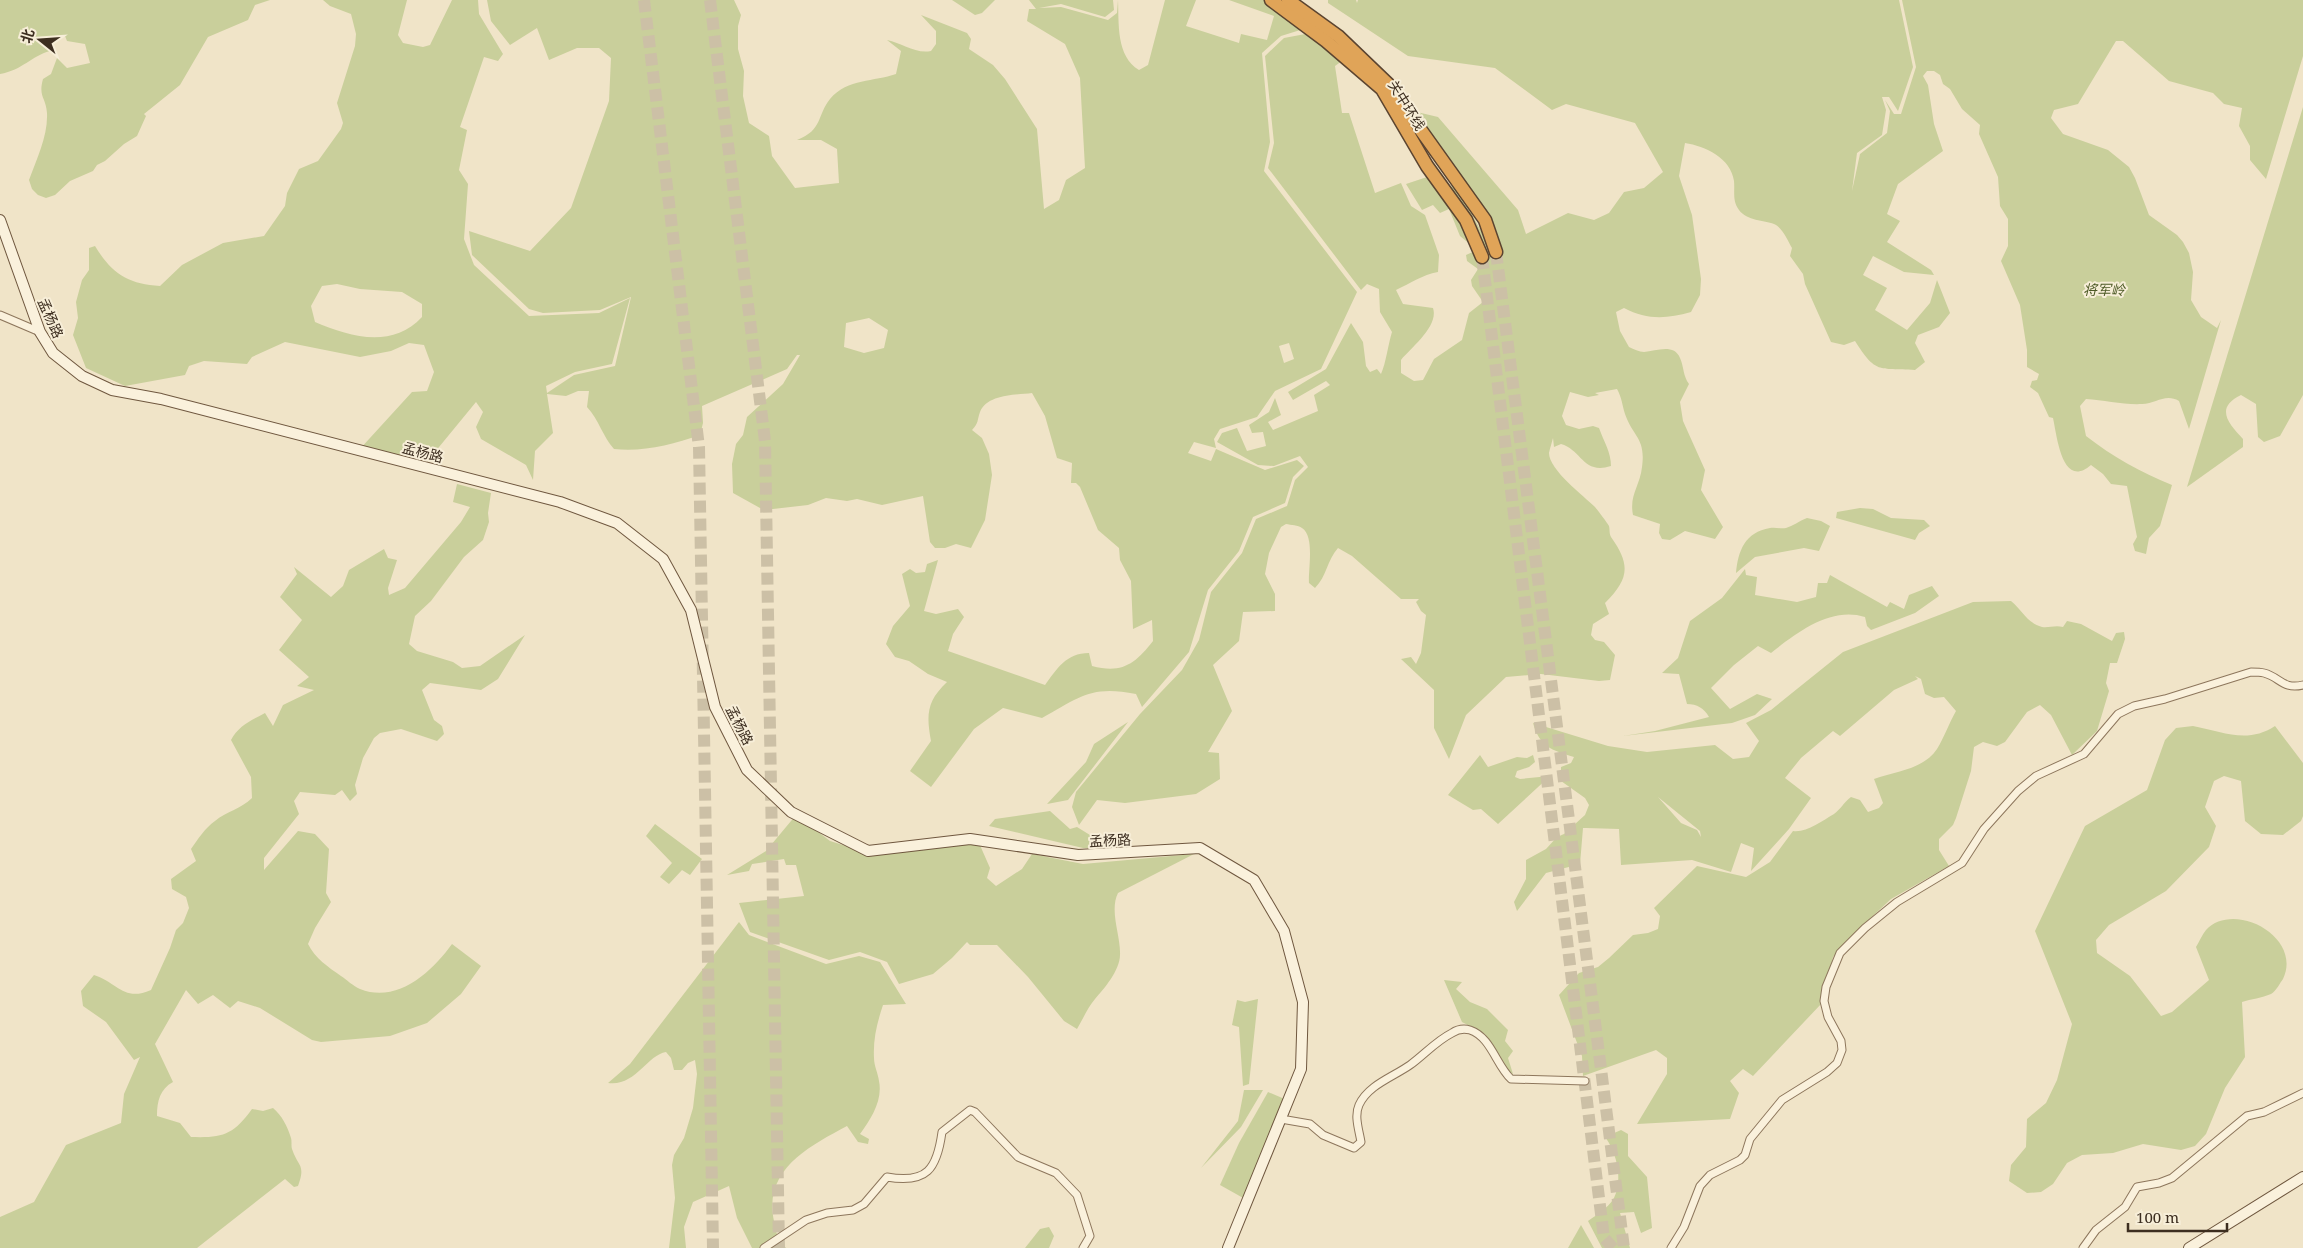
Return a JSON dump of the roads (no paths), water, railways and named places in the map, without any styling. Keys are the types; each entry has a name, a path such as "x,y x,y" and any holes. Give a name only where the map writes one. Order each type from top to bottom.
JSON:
{"highway":[{"name":"关中环线","path":"1271,0 1326,41 1382,89 1427,166 1466,220 1482,256"},
{"name":"关中环线","path":"1288,0 1338,36 1388,84 1484,220 1496,252"}],"main road":[{"name":"孟杨路","path":"0,220 40,332 53,353 82,376 112,390 161,399 550,499 617,523 663,559 691,610 715,706 748,770 791,812 868,851 970,839 1078,855 1200,848 1254,880 1284,931 1303,1002 1301,1069 1228,1248"},
{"path":"2189,1248 2303,1177"}],"street":[{"path":"0,315 40,332"},
{"path":"1671,1248 1684,1227 1700,1186 1710,1175 1740,1160 1745,1155 1750,1139 1782,1100 1827,1072 1837,1063 1842,1050 1841,1041 1828,1017 1824,1001 1829,979 1840,953 1865,928 1897,902 1962,863 1984,829 2018,791 2036,776 2084,754 2118,714 2134,706 2165,700 2251,672 2265,673 2281,684 2292,687 2303,685"},
{"path":"1281,1119 1310,1124 1323,1135 1354,1148 1361,1142 1356,1114 1359,1104 1367,1093 1410,1065 1450,1033 1461,1028 1471,1030 1482,1037 1494,1053 1504,1072 1511,1079 1585,1081"},
{"path":"2083,1248 2096,1230 2125,1207 2137,1187 2159,1183 2172,1178 2247,1116 2264,1112 2303,1093"},
{"path":"764,1248 806,1220 827,1213 853,1210 864,1204 887,1177 902,1180 918,1178 930,1169 939,1156 942,1132 970,1110 976,1112 1018,1157 1056,1173 1077,1195 1090,1236 1083,1248"}],"tunnel":[{"path":"644,0 699,447 713,1248"},
{"path":"710,0 765,441 779,1248"},
{"path":"1496,252 1624,1248"},
{"path":"1482,257 1604,1238 1613,1248"}],"park label":[{"name":"将军岭","path":"2104,289"}]}
